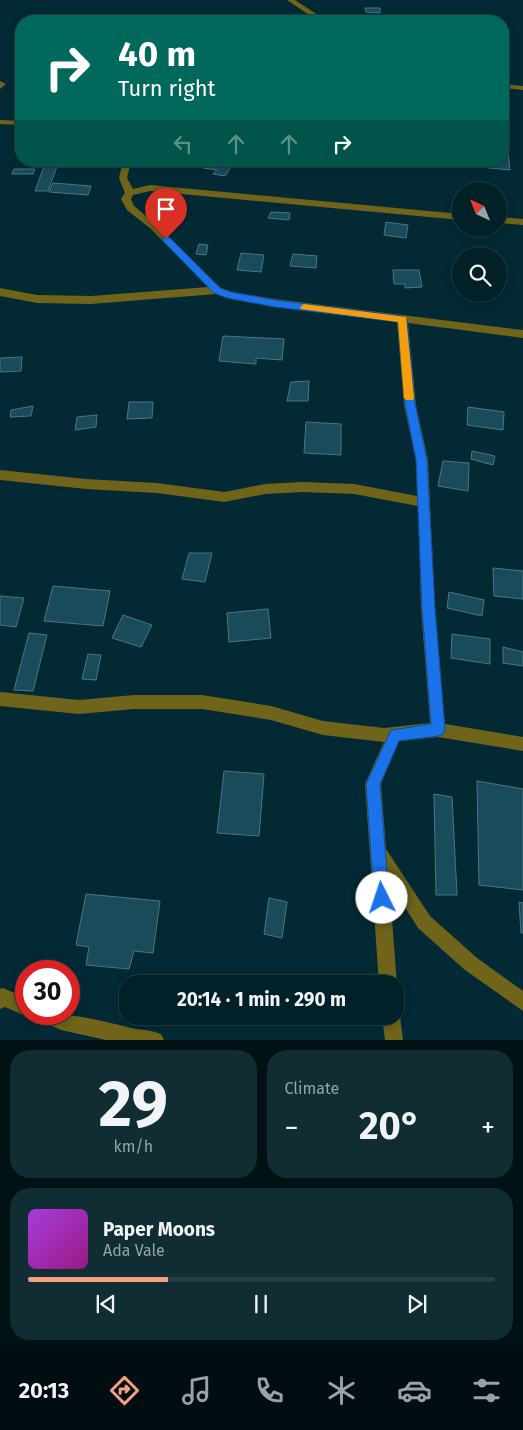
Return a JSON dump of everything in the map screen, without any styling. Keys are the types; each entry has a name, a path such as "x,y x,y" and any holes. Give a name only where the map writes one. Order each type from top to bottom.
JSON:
{"street":[{"path":"289,1 313,15"},
{"path":"0,82 2,84 0,87"},
{"path":"509,87 523,88"},
{"path":"0,122 15,123"},
{"path":"125,167 122,178 130,193"},
{"path":"452,216 150,188 130,193 126,199 130,208 154,226 217,290 230,295 402,320 523,334"},
{"path":"508,221 523,222"},
{"path":"0,292 38,299 91,300 217,290"},
{"path":"402,320 410,404 422,460 428,608 438,730"},
{"path":"0,475 86,484 157,488 224,497 274,488 354,489 424,502"},
{"path":"0,699 79,707 134,702 202,702 271,713 323,728 384,736 438,730 523,744"},
{"path":"387,975 373,784 395,734"},
{"path":"378,852 424,922 471,964 523,1002"},
{"path":"0,1000 4,997 15,1002"},
{"path":"79,1025 142,1039 156,1040"},
{"path":"392,1025 394,1040"}],"building":[{"path":"365,8 380,8 380,13 366,12"},
{"path":"509,161 510,170 479,167 509,167"},
{"path":"44,167 57,167 48,191 35,191"},
{"path":"231,167 225,176 213,174 217,170 203,168"},
{"path":"14,169 35,169 33,174 12,174"},
{"path":"53,183 91,186 88,195 49,192"},
{"path":"271,212 290,213 289,220 268,218"},
{"path":"386,222 408,225 406,238 384,235"},
{"path":"199,244 208,245 206,255 196,254"},
{"path":"241,253 264,255 261,272 237,270"},
{"path":"293,254 317,256 316,268 290,266"},
{"path":"393,270 419,270 422,287 405,288 405,284 394,284"},
{"path":"223,336 284,339 282,360 256,358 256,364 219,361"},
{"path":"22,357 21,371 0,372 0,358"},
{"path":"309,381 308,401 287,401 291,382"},
{"path":"129,402 153,402 152,418 127,419"},
{"path":"33,406 31,416 10,417 11,410"},
{"path":"468,407 504,412 503,430 467,425"},
{"path":"97,415 96,427 75,430 77,417"},
{"path":"306,422 341,424 341,455 304,453"},
{"path":"472,451 495,456 493,465 471,459"},
{"path":"443,461 469,463 468,491 438,486"},
{"path":"189,553 212,553 205,582 182,579"},
{"path":"493,568 523,571 523,599 494,596"},
{"path":"53,586 110,591 103,626 44,621"},
{"path":"449,592 484,600 482,616 447,608"},
{"path":"0,596 24,598 16,627 0,625"},
{"path":"268,609 271,638 229,642 227,613"},
{"path":"123,615 152,625 141,647 112,638"},
{"path":"29,633 47,635 33,691 14,690"},
{"path":"452,634 490,639 490,664 451,658"},
{"path":"503,647 523,652 523,666 503,663"},
{"path":"88,654 101,655 96,680 82,679"},
{"path":"224,771 264,774 259,836 217,833"},
{"path":"477,781 523,789 523,890 479,885"},
{"path":"434,794 452,797 457,895 436,895"},
{"path":"86,894 160,901 153,953 134,951 129,969 86,965 89,947 76,945"},
{"path":"269,898 287,902 282,938 264,934"},
{"path":"519,902 523,903 523,933 521,933"}],"slow traffic":[{"path":"304,307 402,320 409,398"}],"route":[{"path":"166,239 217,290 230,295 402,320 410,404 422,460 428,608 438,730 395,734 373,784 382,898"}]}
